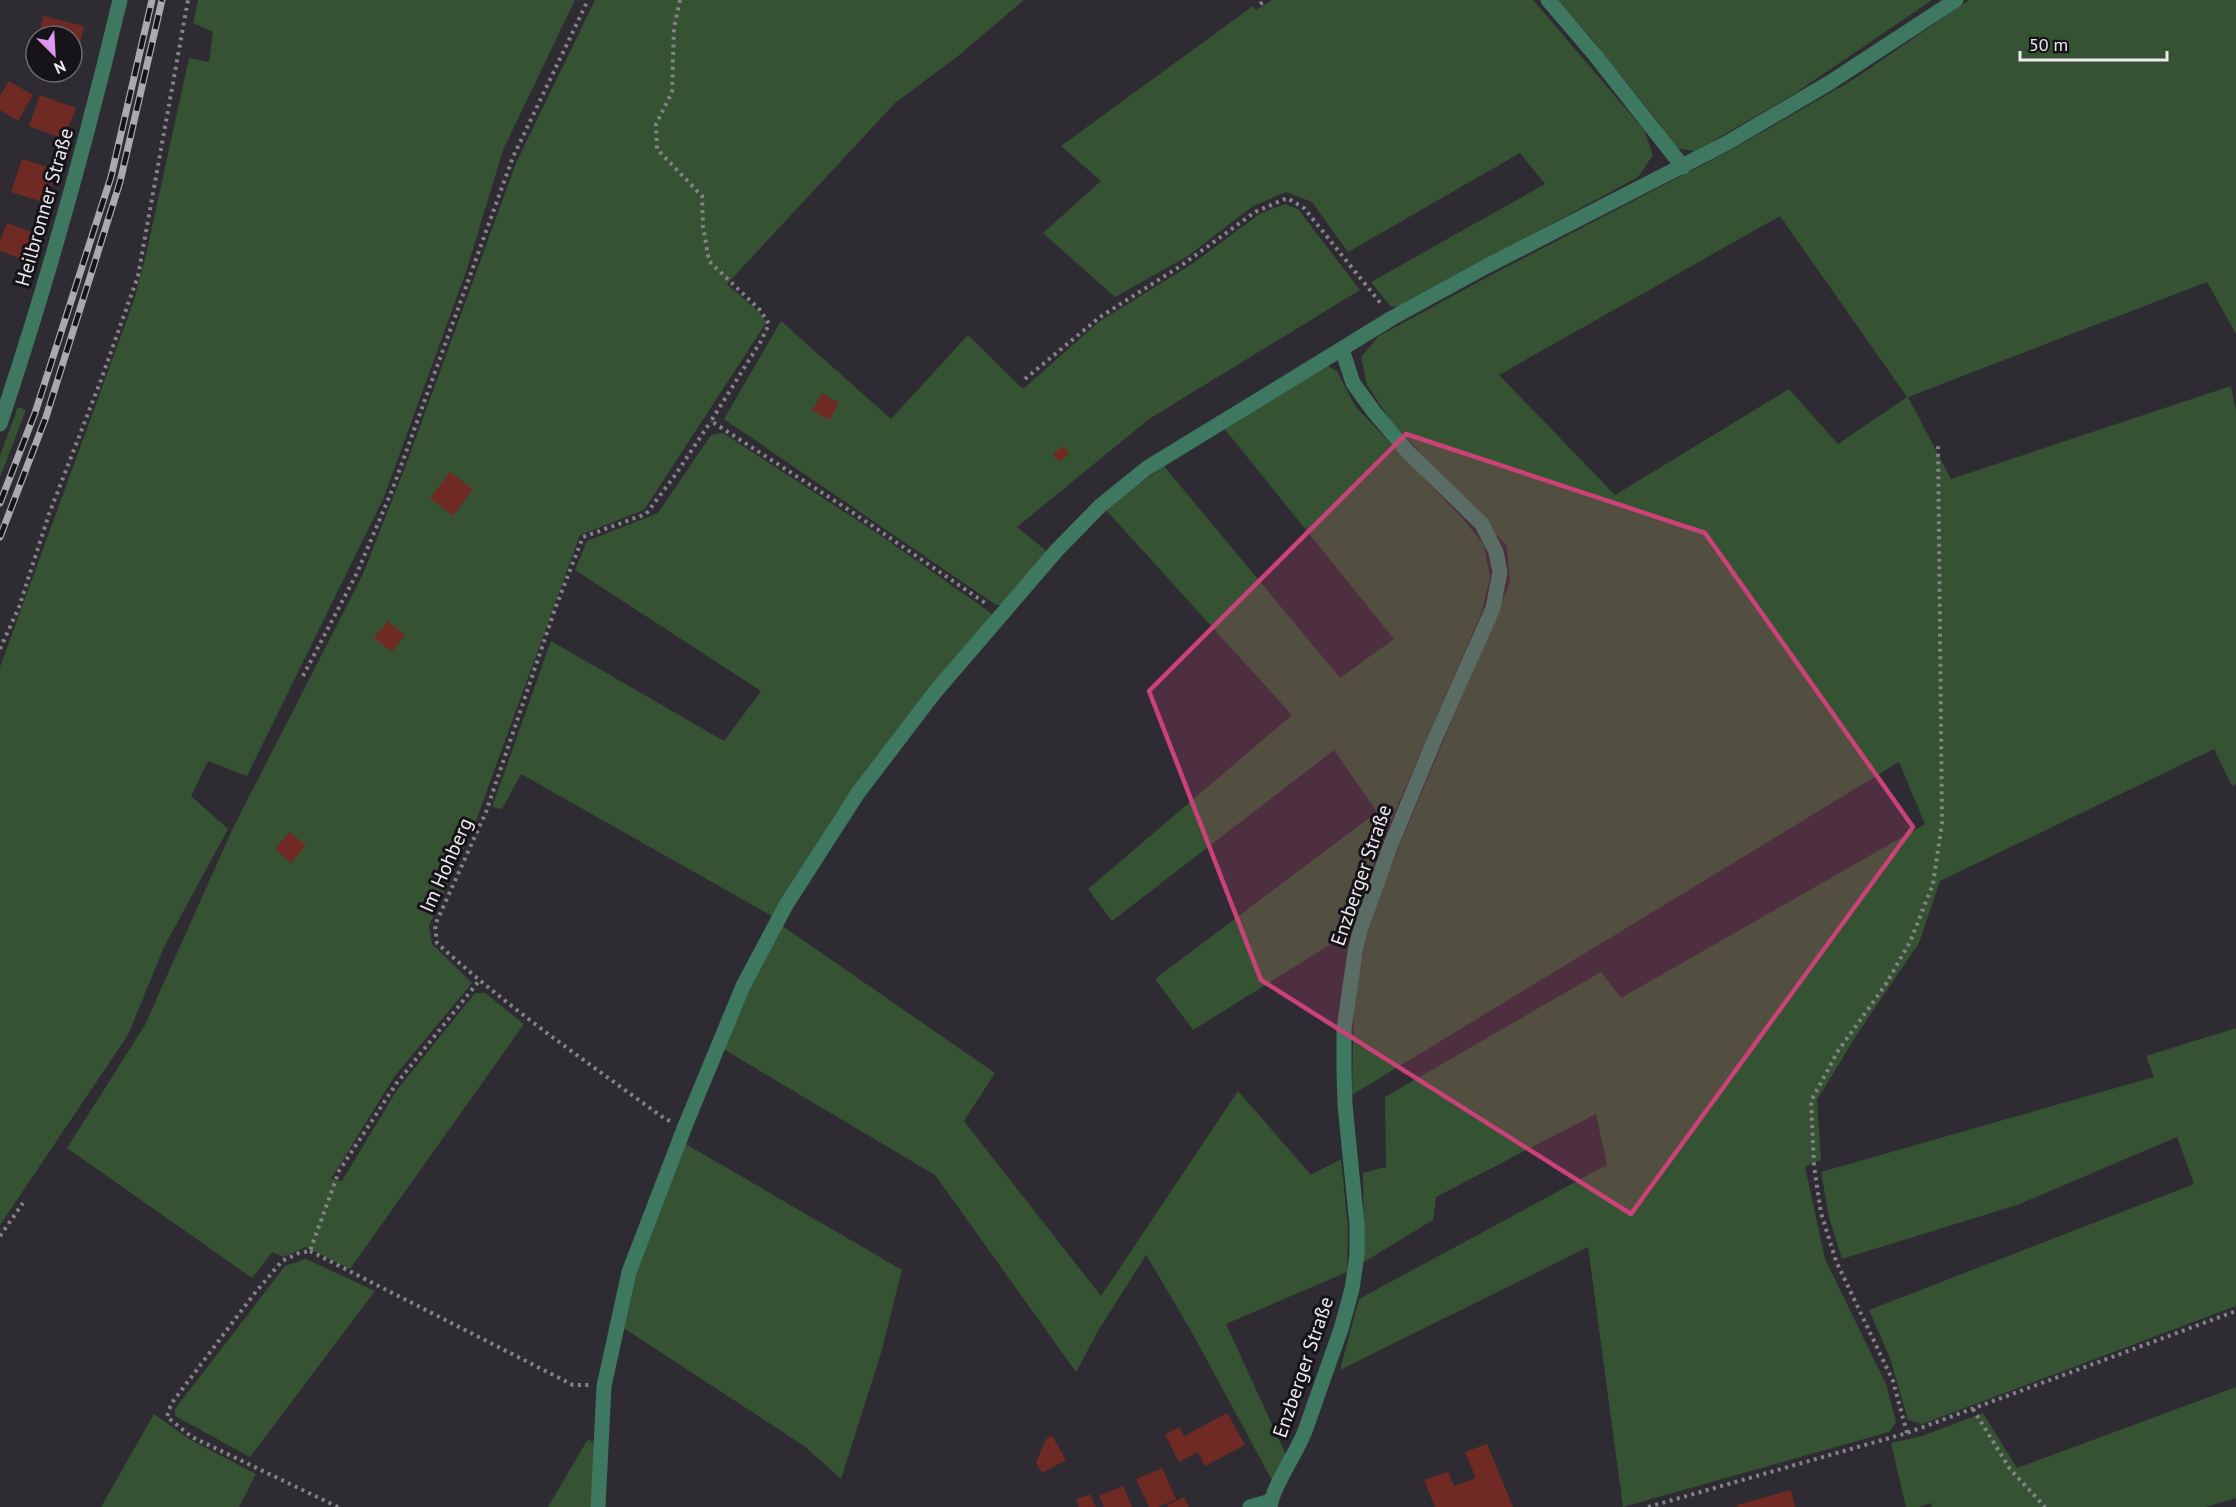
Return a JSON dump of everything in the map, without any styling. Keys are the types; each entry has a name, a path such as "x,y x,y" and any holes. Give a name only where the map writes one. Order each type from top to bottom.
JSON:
{"street":[{"name":"Heilbronner Straße","path":"0,424 74,185 120,0"},
{"path":"1548,0 1595,54 1683,167"},
{"path":"598,1507 604,1386 629,1272 685,1126 743,986 786,905 858,793 935,692 1000,614 1101,505 1147,468 1392,318 1485,267 1683,167 1802,99 1956,0"},
{"name":"Enzberger Straße","path":"1270,1504 1305,1431 1352,1289 1357,1255 1357,1225 1345,1106 1344,1029 1351,974 1361,927 1390,848 1434,741 1493,608 1500,572 1496,552 1482,524 1408,452 1374,412 1353,383 1342,349"},
{"path":"1250,1507 1270,1504"}],"path":[{"path":"0,650 19,607 49,514 138,276 188,0"},
{"path":"303,676 357,573 393,488 440,364 513,157 588,0"},
{"name":"Im Hohberg","path":"680,0 674,28 672,92 656,124 657,150 702,196 703,226 709,261 760,310 769,324 761,341 711,421 646,514 583,537 555,609 486,812 435,925 437,943 479,981 665,1119 685,1126"},
{"path":"1260,4 1266,0"},
{"path":"1025,379 1100,317 1182,266 1255,212 1287,198 1304,208 1392,318"},
{"path":"711,421 852,512 1000,614"},
{"path":"1907,1433 1893,1381 1836,1261 1821,1213 1814,1166 1811,1101 1838,1050 1886,984 1905,950 1933,884 1942,823 1938,443"},
{"path":"310,1251 339,1171 396,1084 479,981"},
{"path":"0,1236 23,1203"},
{"path":"338,1507 192,1437 167,1417 171,1404 254,1294 282,1261 310,1251 573,1385 604,1386"},
{"path":"1648,1507 1907,1433 2236,1311"},
{"path":"1973,1409 2010,1469 2045,1507"}],"highlighted area":[{"path":"1406,434 1705,533 1913,827 1631,1214 1261,980 1149,691"}],"green space":[{"path":"198,0 575,0 503,150 466,272 384,497 247,776 208,761 191,796 228,829 164,947 128,1035 0,1225 0,667 134,300 189,58 209,62 213,32 193,23"},
{"path":"595,0 1024,0 958,56 895,103 727,284 760,313 766,323 644,510 580,535 474,826 429,926 432,944 472,983 394,1077 331,1179 342,1181 397,1090 475,993 485,993 524,1024 350,1269 306,1247 283,1257 272,1252 252,1278 67,1148 145,1025 232,830 363,574 407,462 516,163"},
{"path":"1272,0 1533,0 1644,130 1653,155 1638,177 1398,307 1390,306 1371,282 1545,184 1520,153 1348,252 1312,202 1286,192 1253,206 1188,256 1115,297 1043,233 1101,181 1061,146 1253,6 1256,10"},
{"path":"1557,0 1932,0 1794,94 1696,151 1679,149 1668,140 1659,123 1592,39"},
{"path":"1969,0 2236,0 2236,334 2207,282 1908,397 1951,479 2231,386 2236,411 2236,784 2232,786 2214,749 1940,881 1919,943 1856,1036 1817,1100 1821,1160 1805,1167 1825,1259 1886,1384 1896,1422 1889,1432 1623,1507 1588,1247 1340,1370 1359,1299 1607,1165 1596,1114 1436,1197 1433,1220 1364,1262 1363,1173 1386,1167 1385,1097 1601,972 1621,998 1925,824 1899,762 1352,1095 1354,992 1373,909 1510,582 1507,546 1390,420 1367,385 1361,357 1379,336 1733,149 1854,79","holes":["1780,216 1907,397 1838,444 1789,389 1615,495 1499,375"]},
{"path":"1285,204 1298,209 1360,290 1149,419 1017,527 1048,552 1002,605 996,605 724,419 781,321 891,419 968,335 1023,389 1100,321 1192,264 1261,213"},
{"path":"1326,365 1337,371 1355,406 1463,519 1484,545 1490,578 1481,614 1383,839 1349,933 1193,1030 1155,979 1377,812 1334,750 1112,921 1088,889 1292,715 1105,509 1164,466 1340,678 1394,639 1223,427"},
{"path":"18,407 26,410 0,477 0,456"},
{"path":"723,433 883,537 991,613 992,617 837,811 772,916 521,774 502,809 492,807 551,641 724,741 761,691 575,570 587,541 658,513 711,435"},
{"path":"781,925 995,1073 964,1121 1101,1296 1238,1091 1311,1175 1341,1159 1348,1227 1347,1272 1226,1324 1286,1455 1273,1482 1190,1329 1146,1255 1098,1331 1076,1372 935,1175 723,1049 751,982"},
{"path":"2236,1028 2236,1306 1922,1424 1908,1420 1890,1358 1869,1310 2194,1184 2177,1137 2017,1205 1842,1259 1829,1217 1821,1172 2154,1077 2146,1056"},
{"path":"684,1143 902,1270 881,1353 841,1479 804,1446 622,1327 635,1269"},
{"path":"306,1259 375,1291 250,1457 175,1416 175,1409 285,1266"},
{"path":"2236,1387 2236,1498 2206,1507 1932,1507 1931,1503 1919,1507 1906,1507 1891,1443 1922,1436 1983,1413 2017,1468"},
{"path":"154,1414 189,1439 256,1474 239,1507 101,1507"},
{"path":"588,1439 593,1442 593,1507 548,1507"}],"building":[{"path":"43,16 76,24 41,24"},
{"path":"9,81 33,95 18,121 0,110 0,96"},
{"path":"40,95 76,108 64,139 29,126"},
{"path":"22,159 57,170 46,203 11,192"},
{"path":"7,223 37,234 27,261 0,251 0,240"},
{"path":"822,393 839,403 830,420 812,411"},
{"path":"1063,446 1069,454 1059,462 1053,454"},
{"path":"450,472 473,489 453,516 430,498"},
{"path":"388,621 405,635 392,652 374,638"},
{"path":"289,832 306,845 291,863 275,849"},
{"path":"1227,1413 1245,1445 1205,1466 1198,1452 1179,1462 1165,1435 1179,1427 1184,1436"},
{"path":"1052,1436 1066,1460 1042,1473 1036,1462 1046,1439"},
{"path":"1487,1444 1513,1507 1435,1507 1424,1480 1448,1472 1454,1486 1476,1478 1465,1452"},
{"path":"1162,1468 1176,1499 1158,1507 1149,1507 1136,1479"},
{"path":"1123,1486 1132,1507 1104,1507 1099,1496"},
{"path":"1791,1490 1795,1507 1737,1507 1737,1505"},
{"path":"1090,1494 1096,1507 1079,1507 1076,1500"},
{"path":"1184,1497 1189,1507 1168,1507 1167,1505"}],"railway":[{"path":"0,503 35,413 111,177 152,0"},
{"path":"0,537 46,417 120,182 162,0"}]}
